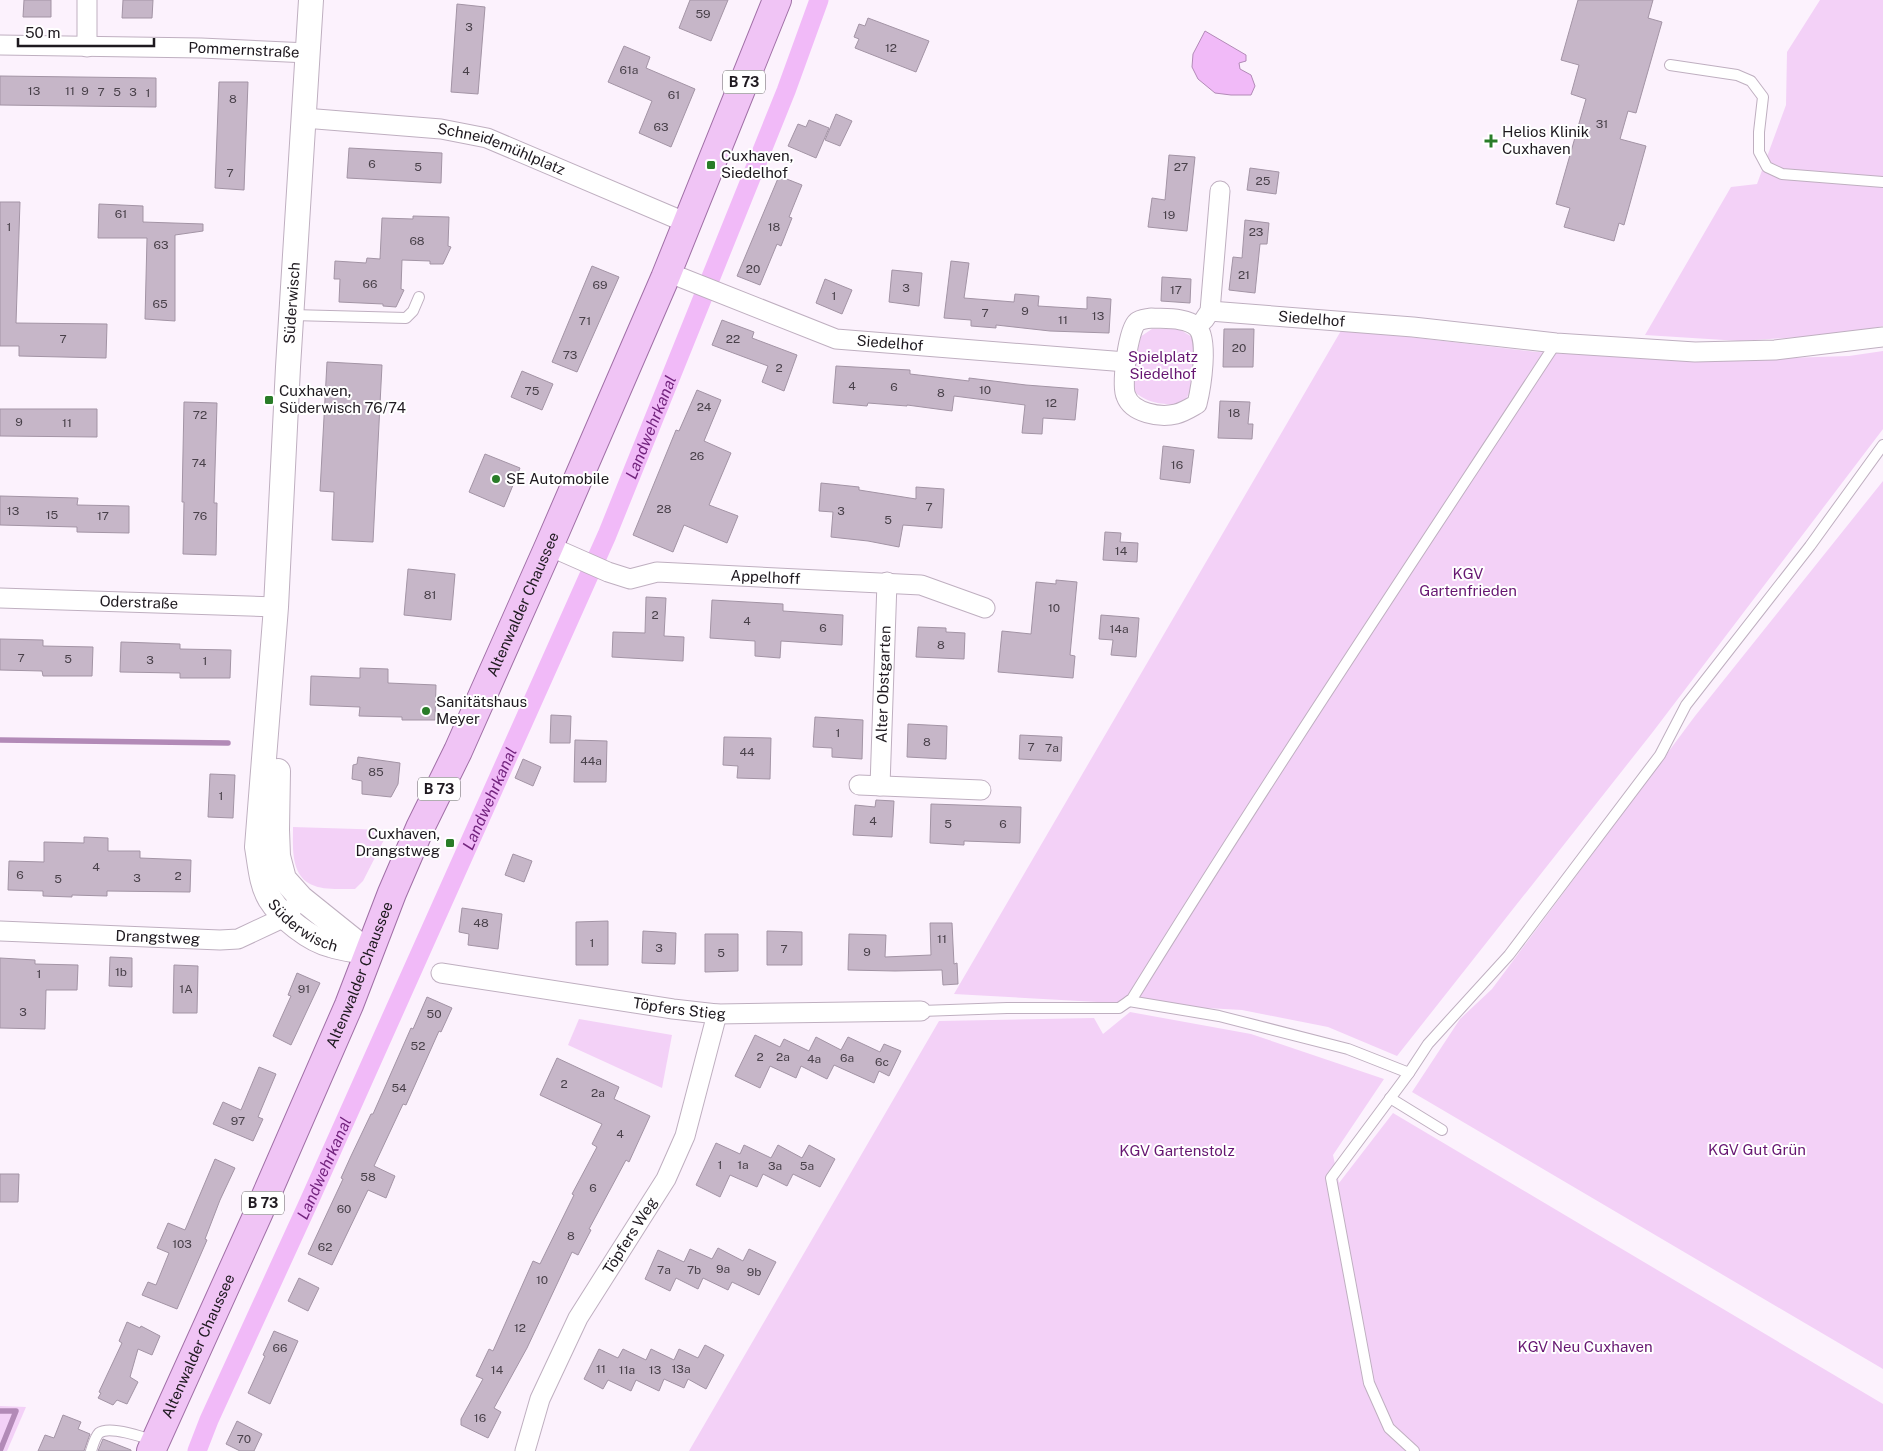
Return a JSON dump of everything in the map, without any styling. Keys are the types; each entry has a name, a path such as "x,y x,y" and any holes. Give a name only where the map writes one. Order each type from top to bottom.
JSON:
{"main road":[{"name":"Altenwalder Chaussee","path":"153,1446 258,1214 349,1005 420,828 458,751 549,546 667,272 777,0"}],"street":[{"path":"87,0 87,47"},
{"name":"Süderwisch","path":"311,0 276,607 257,847 261,874 270,898 285,918 329,945 369,953"},
{"name":"Pommernstraße","path":"0,45 201,48 308,53"},
{"name":"Schneidemühlplatz","path":"304,118 441,129 487,138 687,223"},
{"path":"1198,328 1210,311 1220,191"},
{"name":"Siedelhof","path":"667,272 836,338 1126,362"},
{"name":"Siedelhof","path":"1210,311 1413,327 1556,343 1695,352 1776,350 1883,337"},
{"path":"1151,318 1175,320 1186,322 1198,328 1201,333 1204,358 1200,390 1196,404 1174,414 1155,414 1140,410 1130,404 1125,394 1126,362 1132,328 1138,321 1151,318"},
{"name":"Appelhoff","path":"549,546 608,572 630,579 657,572 888,582 921,585 985,608"},
{"name":"Alter Obstgarten","path":"880,786 888,582"},
{"name":"Oderstraße","path":"0,598 276,607"},
{"name":"Süderwisch","path":"276,607 278,696 276,830 278,856 284,879 300,898 369,953"},
{"path":"859,785 981,790"},
{"name":"Drangstweg","path":"0,931 220,940 238,939 285,918 300,898"},
{"name":"Töpfers Stieg","path":"441,974 673,1010 717,1014 921,1011"},
{"name":"Töpfers Weg","path":"525,1451 540,1399 578,1318 666,1179 685,1136 717,1014"}],"lane":[{"path":"1670,65 1737,75 1751,81 1763,97 1759,152 1767,167 1782,174 1883,182"},
{"path":"292,315 406,318 413,311 419,297"},
{"path":"921,1011 1007,1008 1119,1008 1132,999 1283,761 1556,343"},
{"path":"1414,1451 1389,1428 1368,1383 1331,1178 1409,1073 1428,1044 1509,955 1660,755 1686,705 1810,546 1883,445"},
{"path":"1128,1001 1219,1016 1348,1050 1409,1073"},
{"path":"1390,1098 1442,1130"},
{"path":"91,1451 98,1434 104,1430 139,1435 153,1446"}],"green space":[{"path":"1820,0 1883,0 1883,326 1843,334 1740,341 1645,335 1731,187 1757,184 1786,105 1787,52"},
{"name":"Spielplatz Siedelhof","path":"1152,329 1179,329 1192,337 1195,354 1193,382 1182,405 1155,402 1143,398 1131,389 1134,346 1140,337"},
{"name":"KGV Gartenfrieden","path":"1342,329 1537,352 1697,361 1849,356 1883,351 1883,429 1652,733 1397,1056 1328,1027 1242,1010 954,994"},
{"name":"KGV Gut Grün","path":"1883,481 1883,1369 1412,1092 1460,1019 1492,989 1695,716"},
{"path":"293,827 389,830 363,881 355,889 335,889 315,886 301,876 293,853"},
{"path":"1130,1012 1251,1034 1384,1079 1333,1155 1339,1183 1393,1113 1883,1404 1883,1451 689,1451 939,1021 1094,1018 1103,1034"},
{"path":"579,1019 672,1035 662,1088 568,1045"},
{"path":"0,1406 26,1407 7,1451 0,1451"}],"shaded area":[{"path":"1205,31 1246,55 1246,61 1239,63 1240,69 1251,75 1255,86 1251,95 1215,93 1198,79 1192,67 1193,54"}],"building":[{"path":"24,0 51,0 51,17 23,17"},
{"path":"123,0 153,0 152,18 122,18"},
{"path":"690,0 728,0 711,41 679,28"},
{"path":"1578,0 1653,0 1648,18 1662,22 1636,113 1628,111 1620,139 1646,146 1624,225 1619,223 1614,241 1564,227 1570,208 1556,204 1586,99 1571,94 1579,65 1561,60"},
{"path":"457,4 485,7 478,94 451,92"},
{"path":"868,18 929,41 916,72 855,48 859,39 854,37 859,24 865,26"},
{"path":"624,46 650,57 646,68 695,89 671,147 639,133 652,101 608,82"},
{"path":"0,76 156,78 156,107 0,105"},
{"path":"219,82 248,82 244,190 215,188"},
{"path":"836,114 852,121 840,146 825,140"},
{"path":"809,120 829,128 816,158 788,146 798,124 806,127"},
{"path":"349,148 442,153 441,183 347,178"},
{"path":"1169,155 1195,157 1187,231 1148,227 1152,198 1165,200"},
{"path":"1250,168 1279,172 1276,194 1247,190"},
{"path":"779,176 802,185 789,217 792,218 781,246 777,244 760,285 737,276"},
{"path":"0,202 20,202 16,323 107,324 106,358 19,356 19,346 0,346"},
{"path":"99,204 143,206 143,222 203,224 203,231 175,235 175,321 145,319 147,238 98,238"},
{"path":"413,216 449,217 448,246 451,247 443,264 430,264 430,261 402,260 401,289 404,290 396,307 383,306 383,304 339,302 340,279 334,279 335,261 366,263 367,258 380,259 382,218 413,219"},
{"path":"1245,220 1269,223 1267,244 1260,244 1255,293 1229,290 1233,257 1242,258"},
{"path":"951,261 969,263 964,298 1014,302 1015,294 1039,296 1038,306 1087,309 1087,297 1111,299 1109,333 1050,331 996,325 996,328 971,326 971,320 944,318"},
{"path":"592,266 619,277 577,372 552,362"},
{"path":"892,270 922,273 919,306 889,302"},
{"path":"1162,277 1191,279 1190,303 1161,301"},
{"path":"825,279 852,290 842,314 816,303"},
{"path":"722,320 754,332 752,338 797,355 784,391 762,382 768,366 712,345"},
{"path":"1224,329 1254,329 1253,367 1223,367"},
{"path":"327,362 382,365 373,542 332,540 334,492 320,491"},
{"path":"836,366 910,370 910,374 969,381 969,378 1078,389 1075,420 1043,418 1042,434 1022,433 1025,405 954,396 952,411 907,405 868,403 867,406 833,403"},
{"path":"522,371 553,384 542,410 511,397"},
{"path":"697,390 721,400 704,441 731,453 709,505 738,516 727,543 684,525 673,552 633,535 676,430 679,431"},
{"path":"1220,401 1250,402 1248,424 1253,424 1252,439 1218,438"},
{"path":"184,402 217,403 214,503 217,503 216,555 183,554"},
{"path":"0,409 97,409 97,437 0,436"},
{"path":"1163,446 1194,450 1190,483 1160,479"},
{"path":"485,454 520,468 504,507 469,492"},
{"path":"821,483 859,487 859,490 916,499 916,487 944,489 942,528 903,525 899,547 831,537 833,512 819,511"},
{"path":"0,496 78,498 77,505 129,506 129,533 77,532 77,527 0,525"},
{"path":"1105,532 1121,533 1120,542 1138,543 1137,562 1103,560"},
{"path":"408,569 455,574 451,620 404,615"},
{"path":"1056,580 1077,582 1070,655 1075,656 1073,678 998,672 1002,631 1031,634 1036,582 1056,584"},
{"path":"646,597 666,598 664,636 684,637 683,661 612,657 613,632 645,633"},
{"path":"712,600 783,604 783,611 843,615 842,645 781,641 780,658 755,656 755,641 710,638"},
{"path":"1101,615 1139,618 1136,657 1111,655 1113,640 1099,639"},
{"path":"918,627 946,628 946,632 965,633 964,659 916,657"},
{"path":"0,639 43,640 43,646 93,647 92,676 43,676 42,671 0,670"},
{"path":"121,642 180,644 180,649 231,650 230,678 180,678 180,673 120,672"},
{"path":"360,668 388,669 388,683 436,685 435,720 402,720 402,717 359,716 360,707 310,705 311,676 360,678"},
{"path":"551,715 571,716 570,743 550,743"},
{"path":"815,717 863,720 862,759 832,757 832,748 813,747"},
{"path":"908,724 947,726 946,759 907,757"},
{"path":"1020,735 1062,737 1061,761 1019,759"},
{"path":"724,737 771,738 770,779 737,778 738,766 723,765"},
{"path":"575,740 607,741 606,782 574,782"},
{"path":"358,757 400,763 398,784 391,797 362,794 362,781 352,779 353,765 357,764"},
{"path":"523,759 541,767 533,786 515,778"},
{"path":"210,774 235,775 233,818 208,817"},
{"path":"876,800 894,801 892,837 853,835 855,805 875,807"},
{"path":"931,804 1021,807 1020,843 964,841 964,845 930,843"},
{"path":"84,837 108,838 108,851 140,851 140,858 191,860 190,892 107,891 107,896 72,895 72,897 43,896 43,891 8,890 9,861 44,862 44,842 84,843"},
{"path":"513,854 532,861 524,882 505,875"},
{"path":"462,908 502,914 498,949 468,945 469,934 459,932"},
{"path":"608,921 608,965 576,965 576,922"},
{"path":"930,923 952,923 954,964 957,963 958,984 943,985 942,970 848,970 849,934 886,935 885,957 931,955"},
{"path":"643,931 676,933 675,964 642,963"},
{"path":"767,931 802,932 802,965 767,965"},
{"path":"705,934 738,934 738,971 705,972"},
{"path":"110,957 132,958 132,987 109,986"},
{"path":"0,958 35,960 35,964 78,965 77,990 46,990 45,1029 0,1028"},
{"path":"174,965 198,966 197,1013 173,1013"},
{"path":"297,973 320,983 291,1045 273,1036 291,996 288,995"},
{"path":"427,997 452,1008 441,1032 439,1031 406,1105 403,1104 374,1166 395,1176 386,1198 368,1190 332,1265 308,1254 343,1179 341,1178 351,1156 371,1114 373,1114 411,1028 413,1029"},
{"path":"755,1035 780,1047 784,1039 809,1051 816,1037 841,1050 848,1037 880,1052 884,1044 901,1051 889,1076 879,1071 874,1083 834,1065 827,1079 801,1066 796,1078 770,1066 760,1088 735,1076"},
{"path":"557,1058 619,1087 614,1099 650,1116 629,1162 626,1160 589,1229 591,1230 578,1255 572,1252 527,1348 494,1408 501,1412 488,1438 461,1425 461,1419 483,1379 476,1376 489,1349 493,1351 533,1261 540,1264 574,1195 572,1194 597,1147 592,1144 602,1124 540,1095"},
{"path":"259,1067 276,1074 258,1117 263,1119 253,1141 213,1124 223,1102 241,1110"},
{"path":"716,1143 740,1154 744,1145 771,1158 778,1145 802,1158 809,1145 835,1159 820,1187 793,1174 787,1186 763,1174 757,1187 730,1175 720,1197 696,1185"},
{"path":"215,1159 235,1168 220,1200 205,1239 207,1240 177,1309 142,1295 148,1282 156,1285 169,1253 157,1248 168,1223 185,1230"},
{"path":"0,1174 19,1174 18,1202 0,1202"},
{"path":"718,1248 743,1261 749,1249 776,1262 759,1295 732,1282 728,1290 703,1278 698,1289 676,1278 670,1291 645,1279 658,1250 684,1262 690,1249 712,1259"},
{"path":"299,1278 319,1288 308,1311 288,1301"},
{"path":"127,1322 140,1328 141,1326 160,1336 152,1355 138,1349 130,1377 138,1382 127,1404 117,1400 113,1405 98,1398 101,1393 99,1392 122,1343 119,1341"},
{"path":"274,1331 298,1341 270,1404 248,1393"},
{"path":"705,1345 724,1355 706,1389 688,1379 684,1388 664,1379 659,1391 636,1380 631,1391 608,1380 603,1389 584,1379 599,1349 618,1358 623,1349 646,1360 651,1349 674,1360 679,1349 698,1358"},
{"path":"63,1415 81,1422 78,1429 90,1434 84,1451 38,1451 45,1435 54,1438"},
{"path":"237,1421 262,1434 254,1451 240,1451 226,1444"},
{"path":"103,1439 131,1450 131,1451 98,1451"}],"waterway":[{"name":"Landwehrkanal","path":"197,1451 209,1420 307,1206 607,535 786,91 819,0"},
{"path":"0,740 228,743"},
{"path":"0,1411 16,1411 0,1451"}],"place":[{"name":"Helios Klinik Cuxhaven","path":"1491,141"},
{"name":"Cuxhaven, Siedelhof","path":"711,165"},
{"name":"Cuxhaven, Süderwisch 76/74","path":"269,400"},
{"name":"SE Automobile","path":"496,479"},
{"name":"Sanitätshaus Meyer","path":"426,711"},
{"name":"Cuxhaven, Drangstweg","path":"450,843"}],"park label":[{"name":"KGV Gartenstolz","path":"1177,1151"},
{"name":"KGV Neu Cuxhaven","path":"1585,1347"}]}
